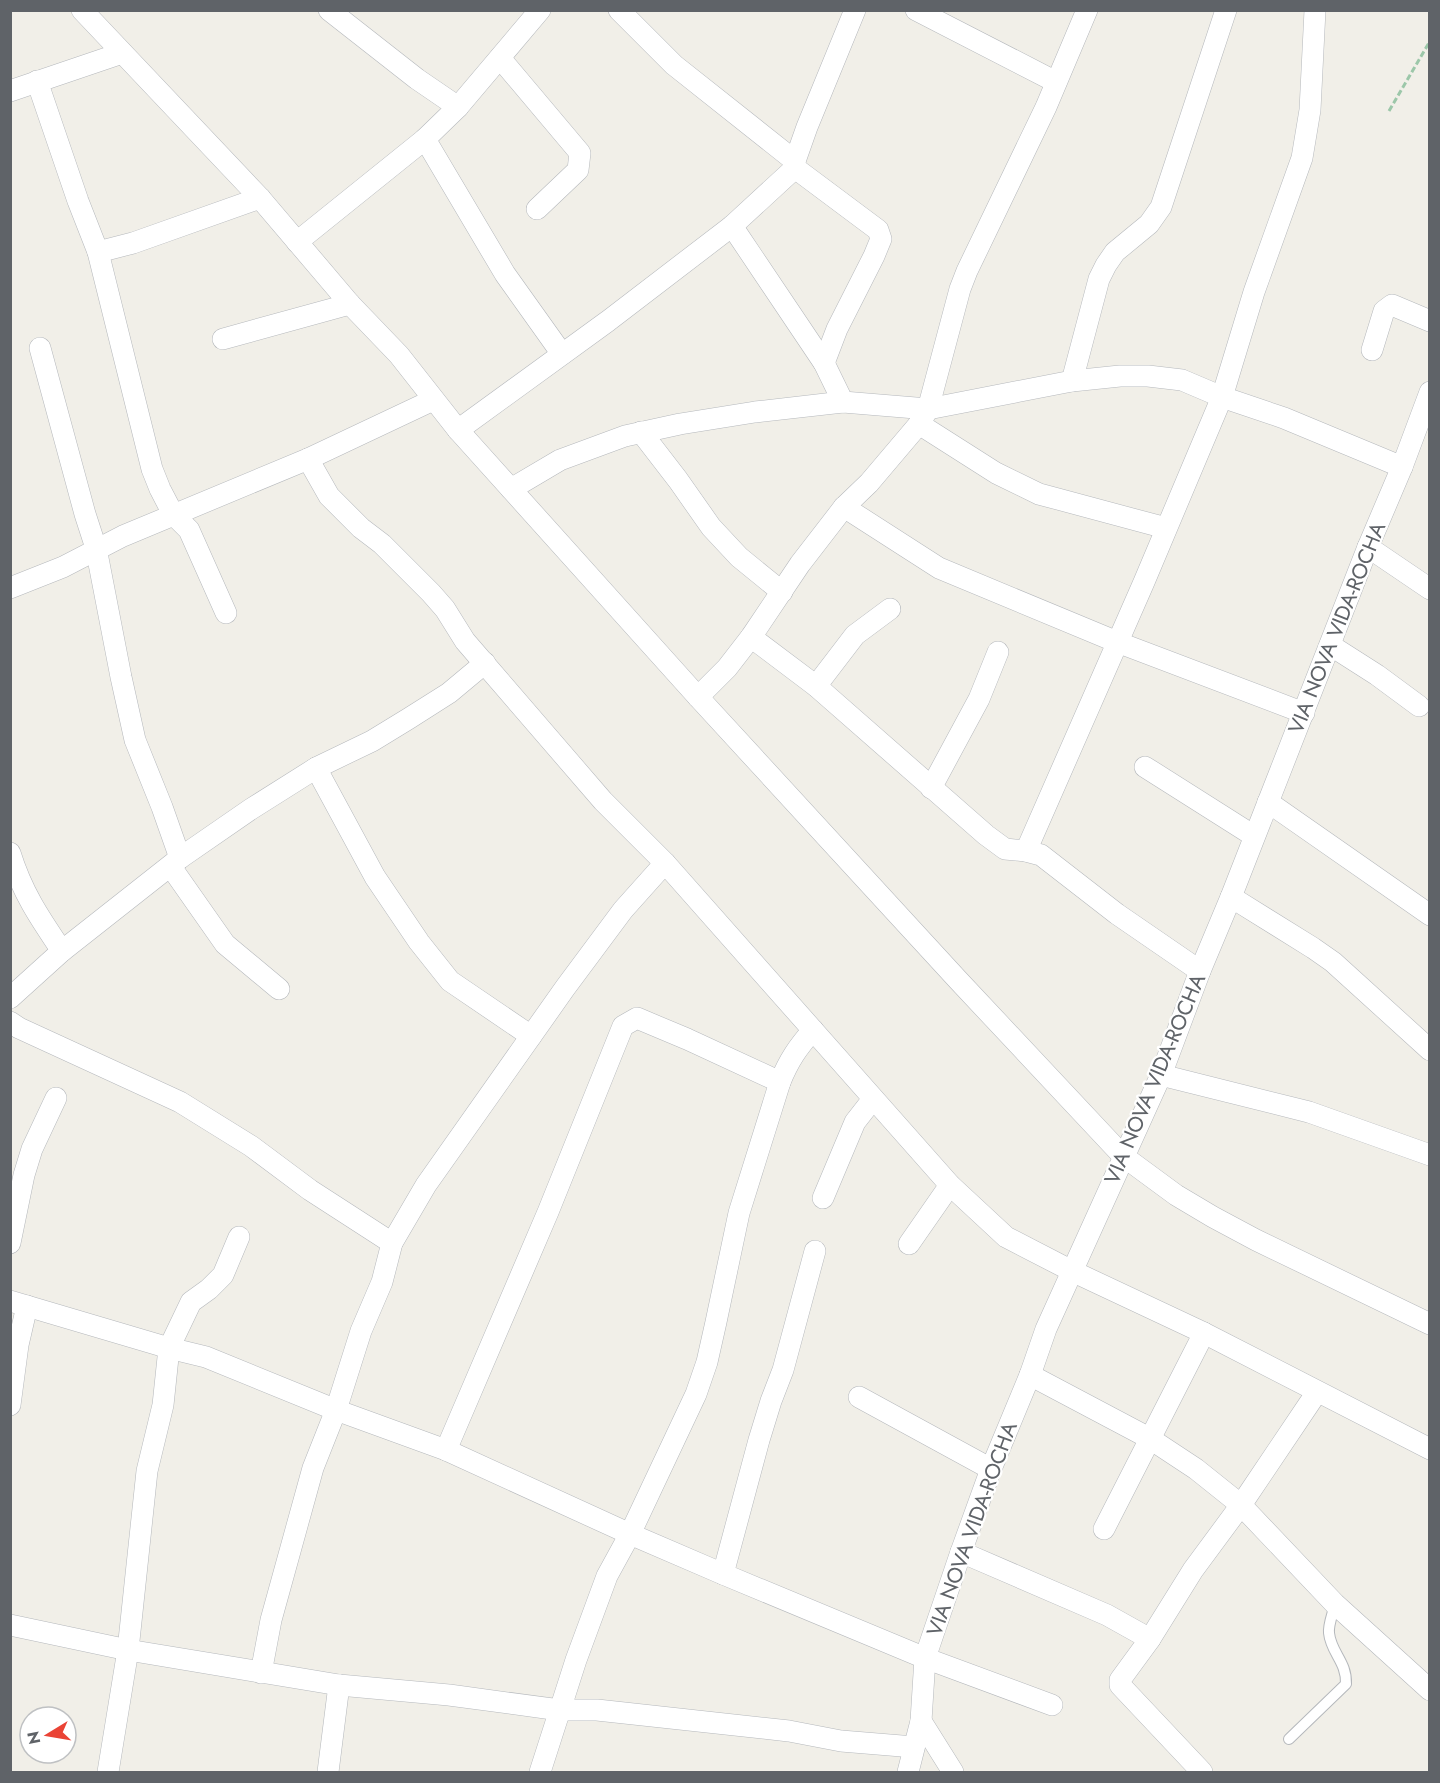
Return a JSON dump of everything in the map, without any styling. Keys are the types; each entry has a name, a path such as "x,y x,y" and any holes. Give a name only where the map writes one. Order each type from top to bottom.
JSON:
{"street":[{"path":"82,10 260,198 350,304 399,355 458,430 698,697 1123,1156 1176,1195 1213,1217 1430,1324"},
{"path":"330,10 417,79 458,107"},
{"path":"297,242 425,139 458,107 540,10"},
{"path":"620,10 674,64 795,165 878,230 880,239 874,256 837,329 824,363"},
{"path":"458,430 732,226 795,165 807,127 855,10"},
{"path":"916,10 1056,82"},
{"path":"698,697 727,668 751,637 800,564 844,507 869,483 923,417 967,271 1046,107 1087,10"},
{"path":"1072,381 1099,279 1106,265 1115,252 1149,224 1161,207 1226,10"},
{"path":"1026,851 1222,397 1254,292 1302,158 1310,110 1315,10"},
{"path":"10,91 122,53"},
{"path":"500,58 580,153 578,170 537,209"},
{"path":"37,81 98,252 152,469 173,514 189,530 226,614"},
{"path":"425,139 505,274 562,354"},
{"path":"98,252 133,243 260,198"},
{"path":"732,226 824,363 843,402"},
{"path":"223,339 350,304"},
{"path":"1372,350 1384,311 1392,305 1430,321"},
{"path":"40,348 96,548 135,740 162,807 176,863 225,944 279,989"},
{"path":"511,489 560,460 625,436 680,424 755,412 843,402 923,417 1072,381 1120,376 1148,376 1182,380 1222,397 1284,418 1402,467"},
{"name":"VIA NOVA VIDA-ROCHA","path":"908,1773 921,1720 925,1658 991,1469 1030,1375 1046,1329 1161,1075 1200,971 1430,392"},
{"path":"10,588 63,567 96,548 173,514 308,459 433,400"},
{"path":"923,417 996,472 1039,494 1166,528"},
{"path":"640,432 711,527 739,556 782,592"},
{"path":"308,459 329,496 431,593 445,609 465,641 507,692 603,801 665,863 950,1185 1006,1237 1430,1449"},
{"path":"844,507 939,568 1117,642 1304,713"},
{"path":"1368,547 1430,589"},
{"path":"816,686 855,635 890,609"},
{"path":"751,637 816,686 986,836 1005,849 1041,855 1117,914 1200,971"},
{"path":"1330,645 1377,675 1419,706"},
{"path":"931,788 979,699 998,652"},
{"path":"10,999 62,951 250,808 316,768 372,741 408,719 449,693 485,663"},
{"path":"1145,767 1254,836"},
{"path":"316,768 375,877 419,942 450,981 531,1036"},
{"path":"1268,802 1430,915"},
{"path":"10,853 18,878 31,905 62,951"},
{"path":"261,1673 270,1620 313,1468 336,1410 361,1331 381,1282 392,1243 426,1185 531,1036 623,910 665,863"},
{"path":"1231,897 1333,962 1430,1050"},
{"path":"446,1450 544,1222 623,1026 637,1018 780,1082"},
{"path":"10,1022 180,1102 251,1146 310,1190 392,1243"},
{"path":"540,1773 607,1576 630,1534 696,1394 716,1322 739,1213 780,1082 788,1061 813,1030"},
{"path":"1161,1075 1309,1112 1430,1155"},
{"path":"10,1243 24,1175 32,1149 56,1098"},
{"path":"823,1198 855,1122 873,1099"},
{"path":"909,1244 950,1185"},
{"path":"108,1773 128,1650 147,1472 163,1405 169,1348 191,1302 224,1275 239,1237"},
{"path":"723,1574 759,1440 783,1370 815,1251"},
{"path":"10,1405 18,1345 19,1303 206,1358 336,1410 446,1450 723,1574 925,1658 1052,1705"},
{"path":"1104,1529 1149,1437 1204,1334"},
{"path":"1030,1375 1149,1437 1196,1470 1240,1505 1335,1604 1430,1690"},
{"path":"1202,1773 1120,1685 1120,1680 1150,1639 1193,1570 1317,1392"},
{"path":"859,1397 991,1469"},
{"path":"961,1552 1089,1607 1150,1639"},
{"path":"10,1625 128,1650 339,1685 449,1695 560,1710 597,1710 789,1731 841,1741 914,1747"},
{"path":"328,1773 339,1685"},
{"path":"921,1720 953,1773"}],"lane":[{"path":"1289,1739 1346,1684 1346,1673 1329,1633 1335,1604"}],"path":[{"path":"1389,111 1430,41"}]}
